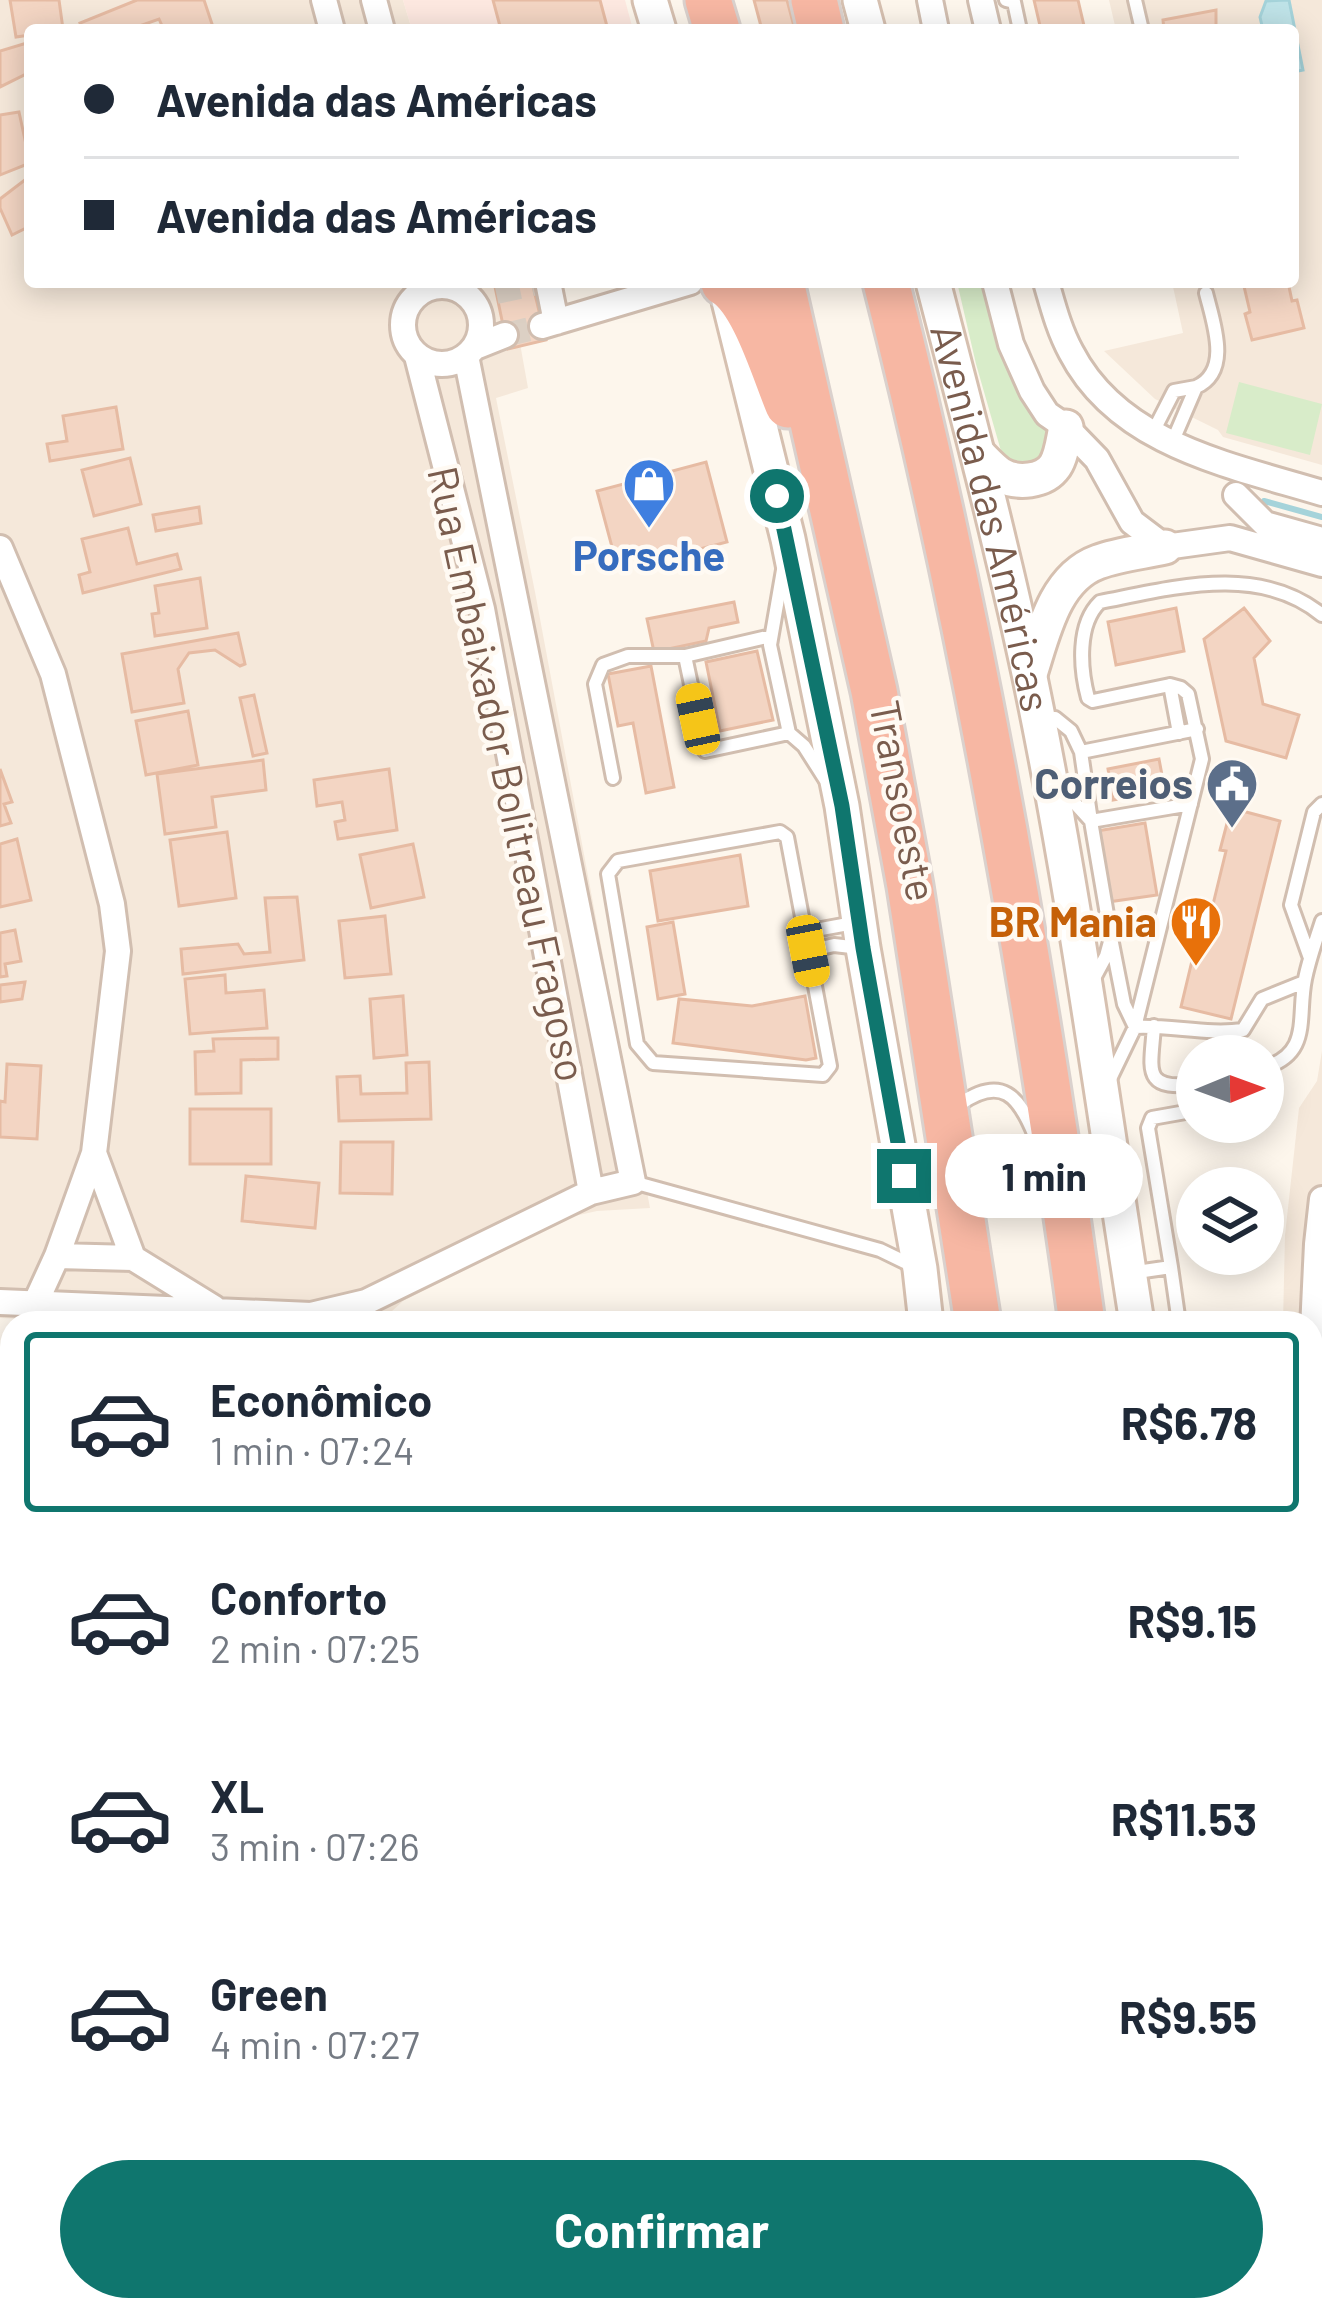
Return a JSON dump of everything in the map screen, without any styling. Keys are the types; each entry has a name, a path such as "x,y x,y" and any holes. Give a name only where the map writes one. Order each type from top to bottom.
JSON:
{"highway":[{"path":"731,288 750,312 811,460 840,507"},
{"path":"784,288 840,507 910,886 977,1311"},
{"name":"Avenida das Américas","path":"888,288 964,623 998,797 1080,1311"},
{"path":"906,288 912,336 908,369"}],"main road":[{"path":"725,288 788,539 842,806 925,1311"},
{"name":"Avenida das Américas","path":"935,288 1030,676 1087,992 1135,1311"},
{"path":"978,454 1003,476 1042,478 1060,456 1066,428"},
{"path":"1030,676 1046,623 1078,572 1097,562 1165,547"}],"street":[{"path":"401,288 406,309"},
{"path":"429,288 412,298 403,322 408,346 417,356 442,365 454,363 505,335"},
{"path":"541,288 549,324 670,288"},
{"path":"997,288 1011,344 1032,391 1047,415 1097,459 1132,522 1165,547 1230,538 1322,563"},
{"path":"1048,288 1071,353 1096,390 1125,417 1161,439 1322,493"},
{"path":"465,289 477,306 482,327 471,351"},
{"name":"Rua Embaixador Bolitreau Fragoso","path":"471,351 515,598 633,1182"},
{"name":"Rua Embaixador Bolitreau Fragoso","path":"417,356 482,609 591,1192"},
{"path":"1214,538 1236,495 1242,469"},
{"path":"1236,495 1265,524 1322,540"},
{"path":"0,548 53,674 112,904 118,951 94,1153 35,1304"},
{"path":"482,609 515,598"},
{"path":"94,1153 133,1258"},
{"path":"330,1311 367,1303 591,1192 633,1182"},
{"path":"1314,1311 1322,1199"},
{"path":"57,1256 133,1258 218,1311"},
{"path":"0,1302 197,1311"}],"lane":[{"path":"1006,0 1014,2 1019,24"},
{"path":"794,288 831,436"},
{"name":"Transoeste","path":"874,288 920,479 973,744"},
{"path":"1161,439 1174,391 1202,387 1210,378 1218,349 1207,288"},
{"path":"1161,439 1196,387"},
{"name":"Transoeste","path":"840,507 963,1126"},
{"path":"788,539 770,645 789,733 804,746 842,806"},
{"path":"1102,1095 1135,1027 1202,759 1188,694 1180,688 1170,685 1088,698 1083,635 1090,612 1100,602 1186,586 1246,583 1305,602 1322,615"},
{"path":"614,778 595,684 603,665 628,656 685,656 771,635"},
{"path":"685,656 705,751 789,733"},
{"path":"1170,685 1179,733"},
{"path":"1055,718 1071,731 1081,752 1111,938 1124,1004 1135,1027"},
{"path":"1081,752 1197,729"},
{"path":"1048,775 1091,821"},
{"path":"1091,821 1191,804"},
{"path":"1311,959 1291,905 1314,812 1322,804"},
{"path":"780,832 787,837 808,951 830,1066 823,1075 652,1063 637,1044 608,874 617,861 780,832"},
{"path":"1284,1060 1294,1051 1303,1021 1304,982 1322,921"},
{"path":"805,932 862,935"},
{"path":"808,951 862,935"},
{"path":"1087,992 1111,938"},
{"path":"1135,1027 1219,1033 1244,1030 1262,999 1304,982"},
{"path":"1154,1026 1151,1072 1176,1087"},
{"path":"960,1103 977,1091 1006,1094 1027,1116 1042,1154 1035,1109"},
{"path":"1176,1114 1152,1118 1148,1128 1177,1311"},
{"path":"1046,1178 1065,1311"},
{"path":"633,1182 880,1250 920,1269"},
{"path":"1129,1274 1171,1267"}],"shaded area":[{"path":"0,0 403,0 410,24 24,24 24,288 510,288 528,388 496,398 650,1208 570,1217 403,1301 392,1311 0,1311"},
{"path":"403,0 625,0 631,24 410,24"},
{"path":"1109,0 1322,0 1322,465 1223,437 1218,430 1155,399 1104,351 1183,333 1173,288 1299,288 1299,24 1115,24"},
{"path":"1322,1051 1322,1311 1283,1311 1285,1235 1299,1108 1317,1081"}],"green space":[{"path":"958,288 986,288 1019,385 1049,431 1050,453 1027,468 1005,460"},
{"path":"1239,382 1322,404 1310,455 1226,433"}],"water":[{"path":"1289,0 1294,24 1262,24 1266,1"}],"building":[{"path":"10,0 59,0 62,24 24,24 24,36 16,37"},
{"path":"137,0 204,0 212,24 161,24 159,19 145,24 80,23"},
{"path":"493,0 600,0 606,24 499,24"},
{"path":"754,0 787,0 793,24 760,24"},
{"path":"1034,0 1078,0 1084,24 1040,24"},
{"path":"1216,10 1216,24 1163,24 1163,20"},
{"path":"24,44 24,75 0,87 0,51"},
{"path":"19,112 24,165 0,175 0,115"},
{"path":"24,181 24,229 12,235 0,199"},
{"path":"495,288 533,288 546,340 508,349"},
{"path":"1244,288 1289,288 1304,328 1252,340 1245,314 1250,312"},
{"path":"116,407 123,449 50,461 47,444 67,441 63,416"},
{"path":"130,458 141,504 94,516 82,470"},
{"path":"706,462 727,542 669,557 668,553 653,553 616,562 597,491"},
{"path":"199,507 201,523 156,531 153,515"},
{"path":"128,528 137,564 177,554 181,569 83,593 79,575 90,572 82,539"},
{"path":"200,578 207,628 155,636 152,614 159,613 155,586"},
{"path":"734,602 738,622 709,628 706,641 654,652 647,619"},
{"path":"1176,608 1184,651 1116,665 1108,622"},
{"path":"1244,608 1270,641 1254,658 1263,704 1299,715 1286,758 1226,741 1204,639"},
{"path":"238,633 245,664 240,666 215,650 189,653 178,669 184,703 132,712 122,654"},
{"path":"757,651 773,720 720,731 706,662"},
{"path":"651,666 674,787 646,793 633,723 618,726 608,674"},
{"path":"254,695 267,753 253,756 240,698"},
{"path":"188,711 198,765 146,775 136,721"},
{"path":"1159,759 1165,791 1113,800 1108,769"},
{"path":"263,760 266,790 212,797 216,827 165,834 157,774"},
{"path":"0,769 12,802 4,804 11,823 0,826"},
{"path":"389,769 397,830 338,839 335,822 345,820 342,802 317,806 314,780"},
{"path":"1231,808 1280,821 1231,1019 1181,1007 1201,923 1208,925"},
{"path":"1145,823 1157,895 1108,902 1097,831"},
{"path":"227,832 236,898 179,906 170,840"},
{"path":"17,839 31,900 0,907 0,844"},
{"path":"413,844 424,897 371,908 360,855"},
{"path":"740,855 748,906 658,921 650,871"},
{"path":"297,897 304,960 183,974 181,949 238,944 244,954 270,952 265,898"},
{"path":"385,916 391,974 345,978 339,921"},
{"path":"673,922 685,994 658,999 647,927"},
{"path":"15,930 21,961 5,964 7,976 0,977 0,933"},
{"path":"225,975 226,993 264,990 267,1028 190,1034 185,979"},
{"path":"25,982 22,999 0,1002 0,985"},
{"path":"403,996 407,1055 374,1058 370,999"},
{"path":"805,996 816,1058 673,1043 679,999 752,1006"},
{"path":"278,1038 278,1059 241,1060 241,1093 196,1094 195,1052 214,1051 213,1039"},
{"path":"429,1062 431,1119 339,1121 337,1077 360,1076 361,1094 407,1093 406,1063"},
{"path":"7,1064 41,1066 37,1139 0,1137"},
{"path":"190,1109 271,1109 271,1164 190,1164"},
{"path":"341,1142 393,1142 392,1194 340,1193"},
{"path":"246,1176 319,1183 315,1228 242,1221"}],"waterway":[{"path":"1264,501 1322,517"}],"tunnel":[{"path":"496,292 514,288"},
{"path":"505,335 542,326"}],"place":[{"name":"Porsche","path":"649,530"},
{"name":"Correios","path":"1232,830"},
{"name":"BR Mania","path":"1196,968"}],"route":[{"path":"777,496 842,806 904,1176"}]}
